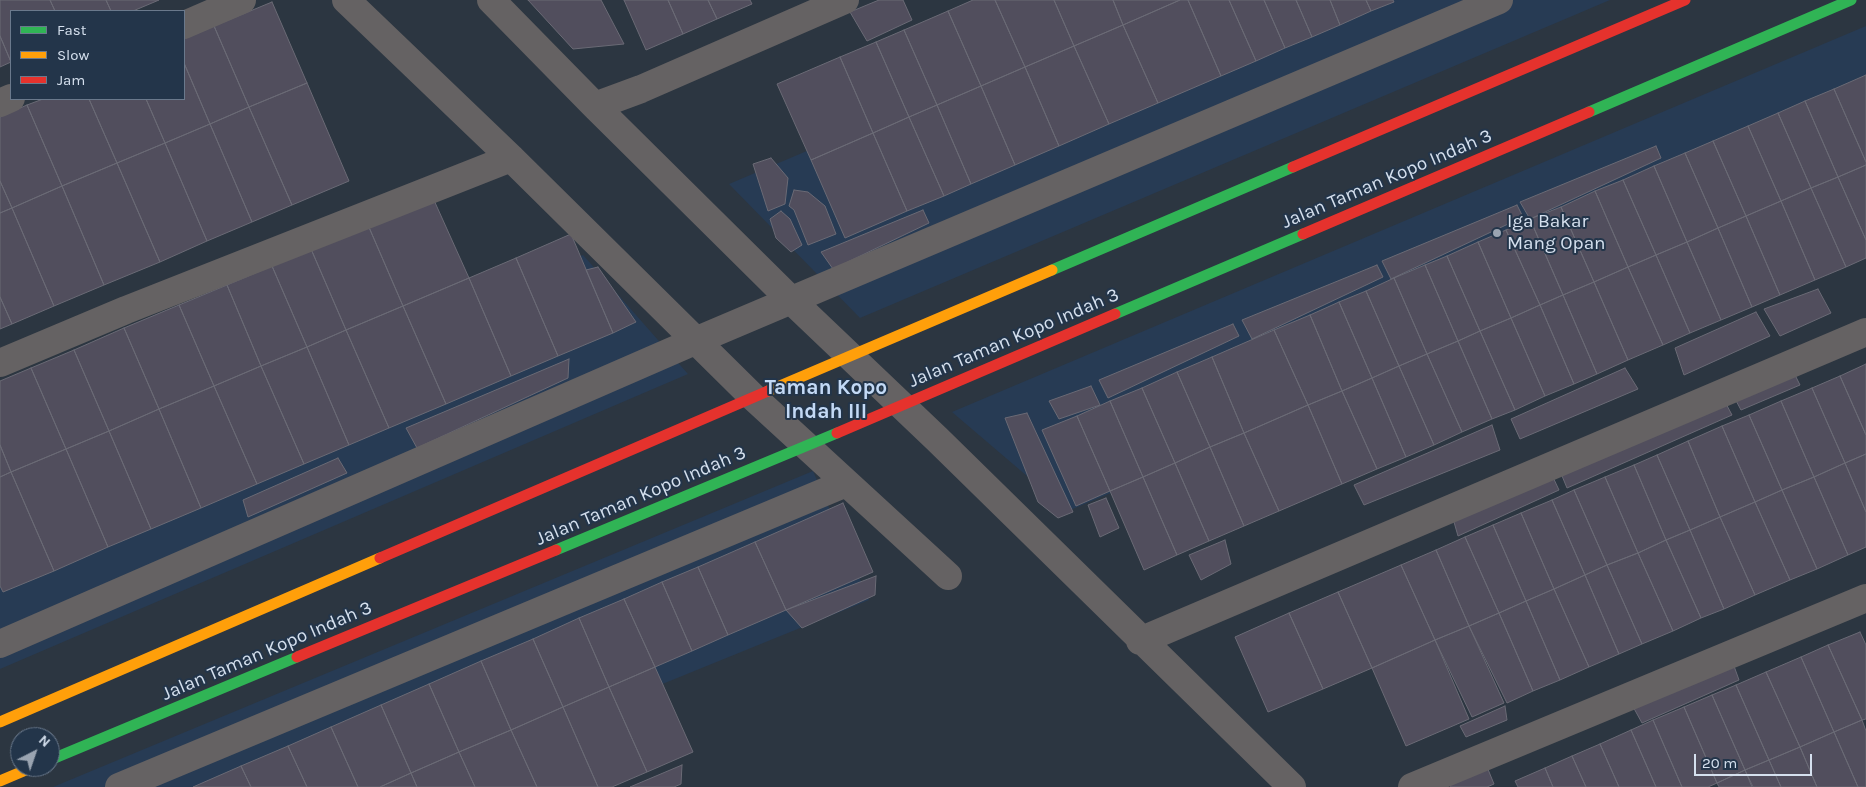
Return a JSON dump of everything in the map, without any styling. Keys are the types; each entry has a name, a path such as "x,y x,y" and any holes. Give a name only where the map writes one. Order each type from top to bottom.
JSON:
{"main road":[{"path":"0,722 753,397 1685,0"},
{"name":"Jalan Taman Kopo Indah 3","path":"60,756 808,446 1851,0"}],"street":[{"path":"185,25 242,0"},
{"path":"346,0 511,158 753,397 948,576"},
{"path":"491,0 791,300 902,405 1140,641 1292,787"},
{"path":"595,106 641,89 845,0"},
{"path":"0,644 695,341 1499,0"},
{"path":"0,363 135,306 511,158"},
{"path":"1140,641 1173,629 1866,332"},
{"path":"118,787 846,483"},
{"path":"1412,787 1866,598"}],"shaded area":[{"path":"1163,0 1610,0 860,318 729,184"},
{"path":"1866,26 1866,174 1068,511 952,412"},
{"path":"583,255 688,374 0,669 0,502"},
{"path":"813,471 869,600 409,787 53,787"}],"building":[{"path":"0,0 50,0 55,10 10,10 10,60 0,36"},
{"path":"50,0 106,0 111,10 55,10"},
{"path":"106,0 159,0 135,10 111,10"},
{"path":"528,0 601,0 624,44 573,49"},
{"path":"624,0 668,0 683,34 646,50"},
{"path":"668,0 708,0 717,19 683,34"},
{"path":"708,0 750,0 752,4 717,19"},
{"path":"879,0 903,0 912,20 867,41 850,12"},
{"path":"973,0 995,0 1025,67 981,86 948,11"},
{"path":"995,0 1054,0 1074,46 1025,67"},
{"path":"1054,0 1113,0 1123,25 1074,46"},
{"path":"1113,0 1180,0 1123,25"},
{"path":"1180,0 1188,0 1221,76 1158,103 1123,25"},
{"path":"1188,0 1229,0 1256,61 1221,76"},
{"path":"1229,0 1264,0 1285,48 1256,61"},
{"path":"1264,0 1296,0 1312,37 1285,48"},
{"path":"1296,0 1330,0 1340,25 1312,37"},
{"path":"1330,0 1366,0 1371,11 1340,25"},
{"path":"1366,0 1393,0 1394,2 1371,11"},
{"path":"272,2 307,83 249,107 214,26"},
{"path":"948,11 981,86 937,105 904,30"},
{"path":"1123,25 1158,103 1109,124 1074,46"},
{"path":"214,26 249,107 210,124 185,65 185,39"},
{"path":"904,30 937,105 909,117 876,42"},
{"path":"0,36 10,62 0,67"},
{"path":"876,42 909,117 873,133 840,57"},
{"path":"1074,46 1109,124 1059,146 1025,67"},
{"path":"840,57 873,133 811,160 777,84"},
{"path":"185,65 210,124 165,143 146,100 185,100"},
{"path":"1025,67 1059,146 1015,165 981,86"},
{"path":"1866,75 1866,162 1834,89"},
{"path":"307,83 349,181 292,205 249,107"},
{"path":"981,86 1015,165 971,184 937,105"},
{"path":"1834,89 1866,162 1866,165 1838,177 1805,101"},
{"path":"40,100 89,100 117,163 62,186 27,105"},
{"path":"89,100 146,100 165,143 117,163"},
{"path":"1805,101 1838,177 1811,188 1778,113"},
{"path":"27,105 62,186 12,208 0,181 0,117"},
{"path":"937,105 971,184 944,196 909,117"},
{"path":"249,107 292,205 252,222 210,124"},
{"path":"1778,113 1811,188 1781,201 1748,126"},
{"path":"909,117 944,196 907,211 873,133"},
{"path":"210,124 252,222 207,241 165,143"},
{"path":"1748,126 1781,201 1746,216 1713,141"},
{"path":"873,133 907,211 845,238 811,160"},
{"path":"1713,141 1746,216 1718,228 1685,153"},
{"path":"165,143 207,241 160,262 117,163"},
{"path":"1656,146 1661,158 1530,219 1520,202"},
{"path":"1685,153 1718,228 1687,242 1654,166"},
{"path":"771,158 788,178 785,204 768,211 753,164"},
{"path":"117,163 160,262 104,285 62,186"},
{"path":"1866,165 1866,240 1838,177"},
{"path":"1654,166 1687,242 1656,255 1623,180"},
{"path":"1838,177 1866,240 1866,258 1846,267 1811,188"},
{"path":"1623,180 1656,255 1628,267 1595,191"},
{"path":"0,181 12,208 0,213"},
{"path":"62,186 104,285 54,306 12,208"},
{"path":"1811,188 1846,267 1815,280 1781,201"},
{"path":"794,190 808,192 825,206 836,234 808,245 794,210 789,206"},
{"path":"1595,191 1628,267 1594,282 1561,207"},
{"path":"433,198 469,278 403,306 368,225"},
{"path":"1781,201 1815,280 1780,295 1746,216"},
{"path":"1517,205 1523,217 1391,279 1382,261"},
{"path":"1561,207 1594,282 1563,295 1530,219"},
{"path":"12,208 54,306 12,324 0,297 0,213"},
{"path":"923,210 929,223 833,269 821,252"},
{"path":"781,211 790,219 802,245 791,252 776,238 770,219"},
{"path":"1746,216 1780,295 1752,307 1718,228"},
{"path":"1530,219 1563,295 1540,305 1506,230"},
{"path":"368,225 403,306 346,330 311,249"},
{"path":"1718,228 1752,307 1721,320 1687,242"},
{"path":"1506,230 1540,305 1511,318 1478,242"},
{"path":"571,234 613,333 558,356 516,258"},
{"path":"1478,242 1511,318 1480,331 1447,256"},
{"path":"1687,242 1721,320 1690,333 1656,255"},
{"path":"311,249 346,330 307,347 272,266"},
{"path":"1656,255 1690,333 1663,345 1628,267"},
{"path":"1447,256 1480,331 1458,341 1425,265"},
{"path":"516,258 558,356 511,376 469,278"},
{"path":"1377,265 1383,277 1252,339 1242,320"},
{"path":"1425,265 1458,341 1427,354 1394,278"},
{"path":"272,266 307,347 261,366 227,285"},
{"path":"598,267 636,322 613,333 586,270"},
{"path":"1628,267 1663,345 1628,360 1594,282"},
{"path":"469,278 511,376 446,404 403,306"},
{"path":"1394,278 1427,354 1399,366 1366,291"},
{"path":"1594,282 1628,360 1597,374 1563,295"},
{"path":"227,285 261,366 214,386 179,305"},
{"path":"1818,289 1831,313 1780,336 1764,309"},
{"path":"1366,291 1399,366 1372,378 1339,302"},
{"path":"1563,295 1597,374 1574,384 1540,305"},
{"path":"0,297 12,324 0,329"},
{"path":"1339,302 1372,378 1342,391 1310,315"},
{"path":"179,305 214,386 159,409 124,328"},
{"path":"1540,305 1574,384 1545,396 1511,318"},
{"path":"403,306 446,404 389,428 346,330"},
{"path":"1756,312 1770,336 1684,375 1675,348"},
{"path":"1310,315 1342,391 1308,405 1274,330"},
{"path":"1511,318 1545,396 1515,410 1480,331"},
{"path":"1233,324 1239,336 1108,398 1099,380"},
{"path":"124,328 159,409 109,431 74,350"},
{"path":"346,330 389,428 349,445 307,347"},
{"path":"1274,330 1308,405 1244,433 1212,357"},
{"path":"1480,331 1515,410 1492,419 1458,341"},
{"path":"1458,341 1492,419 1462,432 1427,354"},
{"path":"307,347 349,445 304,464 261,366"},
{"path":"74,350 109,431 66,449 31,368"},
{"path":"1427,354 1462,432 1434,445 1399,366"},
{"path":"1212,357 1244,433 1210,447 1177,372"},
{"path":"569,359 568,378 417,448 406,428"},
{"path":"1866,364 1866,435 1840,376"},
{"path":"261,366 304,464 257,484 214,386"},
{"path":"1399,366 1434,445 1406,457 1372,378"},
{"path":"31,368 66,449 11,472 0,445 0,381"},
{"path":"1625,368 1638,389 1520,439 1511,419"},
{"path":"1792,369 1800,385 1741,410 1733,395"},
{"path":"1177,372 1210,447 1175,463 1142,388"},
{"path":"1840,376 1866,435 1866,454 1845,463 1812,388"},
{"path":"1372,378 1406,457 1377,469 1342,391"},
{"path":"214,386 257,484 201,508 159,409"},
{"path":"1091,386 1100,405 1059,419 1049,401"},
{"path":"1142,388 1175,463 1143,477 1110,401"},
{"path":"1812,388 1845,463 1814,477 1781,401"},
{"path":"1342,391 1377,469 1342,484 1308,405"},
{"path":"1724,400 1732,415 1567,488 1560,471"},
{"path":"1110,401 1143,477 1110,491 1077,416"},
{"path":"1781,401 1814,477 1782,490 1749,415"},
{"path":"1308,405 1342,484 1279,511 1244,433"},
{"path":"159,409 201,508 151,529 109,431"},
{"path":"1027,413 1073,512 1058,518 1038,502 1005,418"},
{"path":"1749,415 1782,490 1755,502 1722,426"},
{"path":"1077,416 1110,491 1076,506 1042,430"},
{"path":"1492,425 1500,450 1364,505 1354,485"},
{"path":"1722,426 1755,502 1720,517 1688,441"},
{"path":"109,431 151,529 108,547 66,449"},
{"path":"1244,433 1279,511 1244,526 1210,447"},
{"path":"1688,441 1720,517 1690,530 1657,455"},
{"path":"0,445 11,472 0,477"},
{"path":"1210,447 1244,526 1209,541 1175,463"},
{"path":"66,449 108,547 54,571 11,472"},
{"path":"1866,454 1866,512 1845,463"},
{"path":"1657,455 1690,530 1666,540 1634,465"},
{"path":"338,458 347,473 248,517 243,500"},
{"path":"1175,463 1209,541 1177,555 1143,477"},
{"path":"1845,463 1866,512 1866,547 1848,555 1814,477"},
{"path":"1634,465 1666,540 1638,553 1605,477"},
{"path":"11,472 54,571 3,592 0,586 0,477"},
{"path":"1551,473 1559,490 1458,536 1452,515"},
{"path":"1143,477 1177,555 1144,570 1110,491"},
{"path":"1605,477 1638,553 1607,565 1574,490"},
{"path":"1814,477 1848,555 1817,569 1782,490"},
{"path":"1574,490 1607,565 1585,575 1552,500"},
{"path":"1782,490 1817,569 1790,580 1755,502"},
{"path":"1106,498 1119,528 1100,537 1088,505"},
{"path":"1552,500 1585,575 1554,589 1521,513"},
{"path":"1755,502 1790,580 1755,595 1720,517"},
{"path":"843,503 873,572 786,610 755,542"},
{"path":"1521,513 1554,589 1526,601 1493,525"},
{"path":"1720,517 1755,595 1724,609 1690,530"},
{"path":"1493,525 1526,601 1499,613 1465,537"},
{"path":"1690,530 1724,609 1701,618 1666,540"},
{"path":"1465,537 1499,613 1469,626 1436,550"},
{"path":"1225,540 1231,564 1201,580 1189,555"},
{"path":"1666,540 1701,618 1673,631 1638,553"},
{"path":"755,542 786,610 728,635 698,567"},
{"path":"1436,550 1469,626 1435,640 1401,565"},
{"path":"1638,553 1673,631 1642,644 1607,565"},
{"path":"1401,565 1435,640 1372,668 1338,592"},
{"path":"1607,565 1642,644 1619,654 1585,575"},
{"path":"698,567 728,635 692,651 662,582"},
{"path":"1585,575 1619,654 1589,667 1554,589"},
{"path":"876,576 875,595 802,628 786,610"},
{"path":"662,582 692,651 655,667 624,599"},
{"path":"1554,589 1589,667 1560,680 1526,601"},
{"path":"1338,592 1372,668 1323,689 1289,613"},
{"path":"624,599 655,667 609,687 579,618"},
{"path":"1526,601 1560,680 1533,691 1499,613"},
{"path":"1289,613 1323,689 1268,712 1235,637"},
{"path":"1499,613 1533,691 1507,703 1469,626"},
{"path":"579,618 609,687 563,707 533,639"},
{"path":"1469,626 1504,703 1472,717 1435,640"},
{"path":"1860,632 1866,645 1866,719 1862,720 1828,645"},
{"path":"533,639 563,707 511,730 481,661"},
{"path":"1435,640 1469,719 1406,746 1372,668"},
{"path":"1828,645 1862,720 1834,732 1801,657"},
{"path":"1801,657 1834,732 1800,747 1766,672"},
{"path":"481,661 511,730 459,752 429,684"},
{"path":"1734,666 1739,680 1642,723 1631,703"},
{"path":"655,667 693,752 647,772 609,687"},
{"path":"1766,672 1800,747 1769,760 1736,685"},
{"path":"429,684 459,752 411,773 381,705"},
{"path":"1736,685 1769,760 1745,770 1712,695"},
{"path":"609,687 647,772 612,787 598,787 563,707"},
{"path":"1712,695 1745,770 1717,783 1684,707"},
{"path":"381,705 411,773 380,787 358,787 331,727"},
{"path":"1505,706 1507,720 1466,737 1460,726"},
{"path":"563,707 598,787 537,787 511,730"},
{"path":"1684,707 1717,783 1708,787 1682,787 1653,720"},
{"path":"1653,720 1682,787 1656,787 1631,730"},
{"path":"1862,720 1866,731 1866,787 1858,787 1834,732"},
{"path":"331,727 358,787 307,787 288,746"},
{"path":"511,730 537,787 475,787 459,752"},
{"path":"1631,730 1656,787 1619,787 1600,744"},
{"path":"1834,732 1858,787 1817,787 1800,747"},
{"path":"1600,744 1619,787 1586,787 1572,756"},
{"path":"288,746 307,787 251,787 241,766"},
{"path":"1800,747 1817,787 1781,787 1769,760"},
{"path":"459,752 475,787 417,787 411,773"},
{"path":"1572,756 1586,787 1553,787 1545,768"},
{"path":"1769,760 1781,787 1753,787 1745,770"},
{"path":"1485,762 1494,784 1487,787 1451,787 1447,781"},
{"path":"682,765 681,784 674,787 630,787"},
{"path":"241,766 251,787 193,787"},
{"path":"1545,768 1553,787 1518,787 1515,781"},
{"path":"1745,770 1752,787 1719,787 1717,783"},
{"path":"411,773 417,787 380,787"}],"traffic: fast":[{"path":"1589,112 1851,0"},
{"path":"1052,270 1293,167"},
{"path":"1115,314 1303,234"},
{"path":"556,550 837,433"},
{"path":"60,756 297,657"}],"traffic: slow":[{"path":"768,391 1052,270"},
{"path":"0,722 380,558"},
{"path":"0,781 10,777"}],"traffic: jam":[{"path":"1293,167 1685,0"},
{"path":"1303,234 1589,112"},
{"path":"837,433 1115,314"},
{"path":"380,558 768,391"},
{"path":"297,657 556,550"}],"place":[{"name":"Iga Bakar Mang Opan","path":"1497,233"}],"district":[{"name":"Taman Kopo Indah III","path":"826,400"}]}
